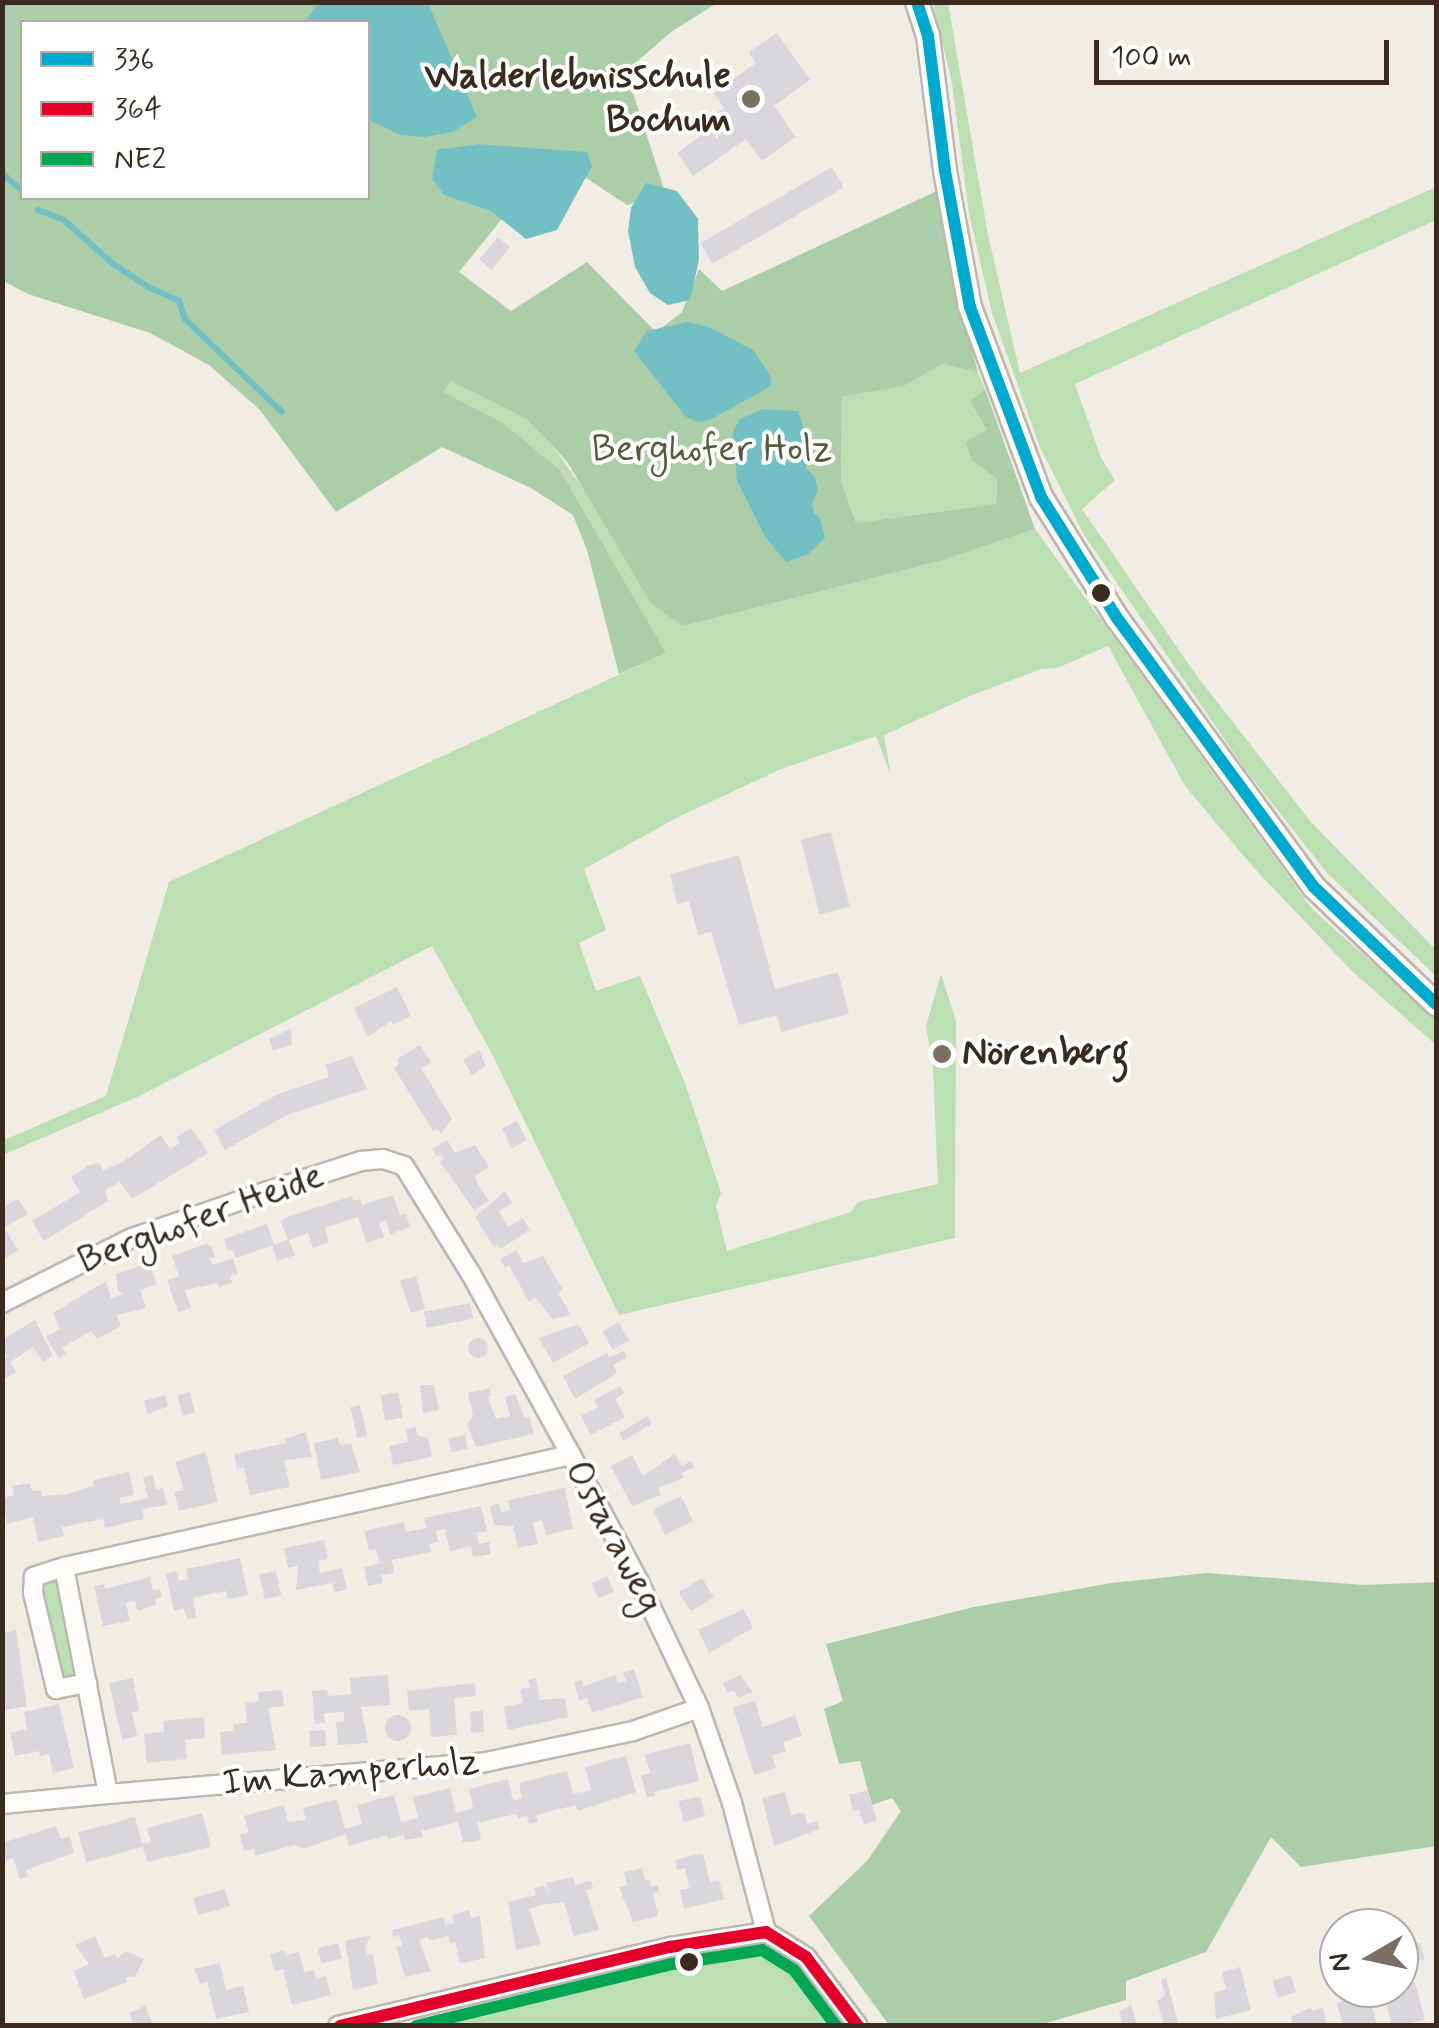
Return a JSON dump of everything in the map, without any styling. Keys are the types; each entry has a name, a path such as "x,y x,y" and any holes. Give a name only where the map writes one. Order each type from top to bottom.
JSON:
{"street":[{"path":"917,2 928,36 970,307 1041,497 1117,618 1314,887 1436,1004"},
{"name":"Berghofer Heide","path":"2,1303 104,1250 253,1196 361,1161 383,1159 404,1166"},
{"name":"Ostaraweg","path":"404,1166 471,1274 571,1455 639,1582 699,1708 732,1802 766,1932"},
{"path":"87,1683 56,1689 33,1594 34,1577 64,1567 571,1455"},
{"path":"2,1804 108,1794 64,1567"},
{"name":"Im Kamperholz","path":"108,1794 486,1762 615,1736 699,1708"},
{"path":"338,2026 670,1947 766,1932 790,1943 806,1957 858,2026"}],"green space":[{"name":"Berghofer Holz","path":"2,3 717,3 671,32 626,71 666,195 627,205 553,156 459,272 511,311 587,262 656,332 682,312 699,269 722,291 939,190 950,272 978,372 942,364 904,386 842,397 841,480 856,523 996,504 997,479 972,461 966,442 987,430 970,402 985,389 1035,529 940,561 683,626 651,603 568,463 551,444 525,418 450,381 443,392 501,422 560,470 666,653 619,674 587,550 573,515 531,488 442,447 336,512 260,410 209,365 150,333 28,294 3,281"},
{"path":"933,3 948,3 988,235 1020,373 1436,187 1436,220 1075,384 1101,458 1115,480 1082,509 1196,675 1311,822 1436,950 1436,976 1328,874 1245,769 1084,535 1040,447 992,313 969,213 952,83"},
{"path":"942,364 978,372 985,389 970,403 987,430 972,461 997,479 996,504 856,523 841,480 842,397 904,386"},
{"path":"450,381 525,418 551,444 683,626 940,561 1035,529 1312,909 1436,1019 1436,1045 1352,971 1254,868 1185,786 1108,646 1057,668 1041,669 970,696 884,735 891,776 876,736 781,769 678,817 584,869 606,930 579,943 596,991 640,976 685,1083 721,1193 716,1206 727,1251 851,1212 858,1202 938,1184 933,1070 926,1026 941,974 956,1021 955,1238 619,1315 491,1052 432,946 139,1096 3,1155 2,1141 106,1096 169,882 666,653 560,470 442,392"},
{"path":"1206,1573 1364,1585 1436,1582 1436,1846 1301,1867 1271,1837 1206,1952 1126,1981 1126,2000 1039,2025 889,2025 809,1916 867,1861 901,1811 892,1798 872,1805 860,1761 839,1764 824,1709 843,1701 826,1644 974,1607 1112,1583"},
{"path":"55,1580 61,1584 77,1674 71,1677 61,1674 40,1587"},
{"path":"736,1952 784,1962 820,1994 842,2025 414,2025 701,1956"}],"water":[{"path":"318,3 428,3 477,117 452,132 425,137 401,135 370,121 370,20 306,20"},
{"path":"478,144 587,152 592,166 557,230 526,239 491,211 444,195 432,179 437,150"},
{"path":"646,183 677,191 698,219 699,260 690,300 668,305 650,293 635,267 628,231 631,208"},
{"path":"687,322 709,327 753,350 770,375 771,386 710,420 697,422 685,416 634,351 647,331"},
{"path":"763,409 798,411 808,441 806,468 815,477 818,491 812,503 825,538 808,554 786,562 765,537 737,481 733,431 740,419"}],"building":[{"name":"Walderlebnisschule Bochum","path":"777,33 810,80 774,106 796,137 762,161 746,139 693,176 677,153 722,120 717,113 724,108 714,93 756,63 749,52"},
{"path":"832,167 844,188 712,264 700,243"},
{"path":"498,237 510,247 492,269 479,259"},
{"path":"831,832 850,907 820,914 801,839"},
{"path":"739,855 775,989 838,972 849,1014 781,1032 777,1015 739,1025 711,932 698,935 689,901 677,904 670,874"},
{"path":"397,987 411,1016 393,1025 391,1021 368,1037 354,1008"},
{"path":"291,1028 292,1045 273,1051 269,1039"},
{"path":"420,1045 431,1062 421,1068 452,1119 441,1134 437,1129 433,1131 394,1068 399,1064 397,1059"},
{"path":"479,1050 486,1066 472,1075 463,1060"},
{"path":"352,1056 367,1089 287,1115 225,1150 214,1130 278,1094 329,1077 325,1065"},
{"path":"517,1121 527,1141 512,1148 502,1129"},
{"path":"191,1128 208,1153 132,1199 120,1182 105,1190 108,1201 44,1241 32,1221 80,1192 71,1177 89,1165 99,1163 103,1170 121,1163 161,1135 170,1149 180,1143 176,1137"},
{"path":"447,1140 455,1153 475,1145 489,1167 476,1175 476,1181 489,1201 474,1210 440,1162 444,1159 432,1149"},
{"path":"505,1191 512,1203 499,1211 508,1227 523,1218 530,1230 500,1249 498,1244 494,1247 475,1217"},
{"path":"393,1195 400,1215 406,1214 410,1227 390,1234 386,1220 379,1223 384,1237 367,1243 358,1217 325,1228 329,1242 313,1248 308,1233 289,1240 295,1255 277,1261 272,1245 288,1240 281,1222 284,1218 352,1196 353,1201 360,1199 362,1205"},
{"path":"18,1199 28,1214 2,1229 2,1207"},
{"path":"267,1224 274,1245 236,1258 233,1250 228,1251 224,1239"},
{"path":"6,1231 18,1250 2,1260 2,1233"},
{"path":"211,1245 215,1257 210,1258 212,1265 233,1258 238,1274 230,1276 232,1283 219,1287 218,1283 185,1290 191,1308 178,1312 167,1280 179,1276 172,1256"},
{"path":"516,1250 524,1263 543,1256 563,1290 558,1293 571,1315 552,1319 535,1297 529,1302 509,1265 505,1268 500,1259"},
{"path":"149,1263 157,1284 140,1290 146,1308 117,1315 121,1326 97,1339 91,1331 62,1348 66,1354 59,1358 46,1337 60,1329 53,1313 106,1281 111,1298 123,1294 118,1291 116,1274"},
{"path":"416,1276 425,1309 411,1313 400,1281"},
{"path":"470,1303 473,1319 427,1328 424,1312"},
{"path":"35,1320 53,1356 43,1362 33,1347 10,1362 16,1372 2,1380 2,1360 7,1357 2,1340"},
{"path":"619,1322 629,1340 613,1350 602,1331"},
{"path":"578,1324 589,1343 553,1363 539,1338"},
{"path":"474,1338 482,1338 488,1348 482,1358 474,1358 468,1352 468,1344"},
{"path":"624,1351 627,1357 613,1365 617,1373 575,1399 563,1376 607,1353 609,1357"},
{"path":"420,1385 434,1385 439,1410 423,1413"},
{"path":"620,1386 624,1393 615,1399 625,1417 591,1435 581,1416 598,1407 594,1400"},
{"path":"490,1388 488,1397 496,1419 510,1416 505,1397 515,1394 525,1418 530,1417 534,1434 476,1447 467,1424 473,1416 468,1393"},
{"path":"190,1392 195,1412 182,1416 177,1395"},
{"path":"398,1392 403,1418 385,1421 380,1395"},
{"path":"165,1395 168,1406 148,1414 144,1401"},
{"path":"360,1405 367,1436 357,1438 350,1407"},
{"path":"647,1416 652,1424 624,1441 619,1433"},
{"path":"416,1427 417,1435 428,1438 432,1457 393,1465 389,1446 408,1442 406,1429"},
{"path":"306,1432 312,1457 284,1460 290,1487 250,1495 244,1467 237,1469 234,1454 286,1443 285,1439"},
{"path":"465,1435 468,1449 451,1452 448,1439"},
{"path":"338,1438 340,1445 351,1443 360,1472 321,1480 314,1443"},
{"path":"206,1452 218,1502 179,1511 174,1492 184,1490 175,1462"},
{"path":"675,1454 682,1466 691,1461 694,1467 682,1473 684,1478 658,1488 661,1495 632,1506 611,1466 632,1455 643,1476"},
{"path":"129,1472 134,1495 119,1498 121,1504 148,1498 143,1477 153,1475 156,1490 163,1488 167,1505 142,1509 144,1519 105,1528 103,1519 62,1527 64,1536 38,1542 33,1517 7,1524 2,1498 14,1495 12,1486 30,1483 32,1491 41,1490 42,1496 68,1494 94,1485 93,1480"},
{"path":"565,1488 573,1529 546,1535 542,1520 533,1522 538,1544 518,1548 513,1526 494,1525 490,1506 499,1503 501,1512 510,1510 508,1500"},
{"path":"681,1496 693,1521 665,1535 653,1510"},
{"path":"481,1506 487,1531 476,1533 479,1544 489,1542 491,1554 473,1557 471,1546 450,1551 445,1529 436,1531 438,1542 429,1544 431,1552 392,1560 394,1573 381,1575 383,1583 368,1586 364,1567 380,1563 376,1549 369,1550 364,1531 404,1522 406,1532 426,1528 424,1518"},
{"path":"324,1540 328,1559 318,1561 320,1573 342,1568 347,1590 334,1592 332,1583 296,1590 298,1566 288,1568 284,1548"},
{"path":"240,1558 248,1595 228,1599 226,1591 193,1598 196,1618 187,1619 184,1609 174,1611 166,1574 176,1571 179,1581 188,1579 186,1569"},
{"path":"276,1571 281,1595 265,1599 259,1575"},
{"path":"607,1576 614,1591 599,1599 592,1583"},
{"path":"150,1577 153,1590 160,1589 162,1597 155,1599 156,1605 137,1611 135,1601 126,1603 130,1621 103,1626 94,1586 104,1584 105,1589"},
{"path":"702,1578 714,1598 691,1612 679,1592"},
{"path":"744,1609 753,1628 709,1653 698,1630"},
{"path":"16,1630 27,1706 5,1710 2,1633"},
{"path":"634,1669 643,1697 592,1713 587,1698 579,1701 574,1682 582,1680 584,1686 615,1675 618,1683 626,1681 623,1673"},
{"path":"388,1675 390,1705 361,1707 368,1743 338,1745 336,1722 344,1721 344,1712 324,1713 325,1723 315,1724 312,1691 327,1690 328,1696 351,1694 350,1678"},
{"path":"740,1675 753,1692 738,1698 734,1690 727,1693 723,1683"},
{"path":"133,1678 139,1711 132,1712 137,1736 122,1740 109,1683"},
{"path":"536,1678 540,1700 565,1698 568,1717 508,1730 504,1707 523,1703 520,1689 530,1687 528,1680"},
{"path":"475,1683 476,1696 454,1698 457,1735 431,1737 429,1709 409,1711 407,1691"},
{"path":"282,1690 284,1706 268,1708 276,1750 222,1755 220,1732 233,1731 233,1724 247,1723 245,1703 259,1701 258,1692"},
{"path":"755,1701 763,1727 795,1715 802,1736 783,1742 786,1751 772,1756 776,1768 754,1775 733,1707"},
{"path":"59,1704 74,1768 53,1773 49,1754 40,1756 39,1751 15,1756 10,1733 27,1729 24,1712"},
{"path":"483,1711 484,1732 471,1733 470,1712"},
{"path":"398,1715 407,1719 411,1728 407,1737 398,1741 389,1737 385,1728 389,1719"},
{"path":"204,1717 205,1738 185,1740 187,1759 147,1763 144,1734 164,1732 163,1721"},
{"path":"325,1730 326,1746 310,1747 309,1731"},
{"path":"690,1743 699,1781 654,1792 655,1796 647,1798 641,1775 650,1773 645,1754"},
{"path":"626,1756 636,1792 578,1811 576,1805 536,1815 538,1822 529,1824 527,1816 518,1818 516,1814 477,1823 481,1839 473,1842 463,1842 458,1822 421,1831 423,1837 413,1839 405,1840 404,1835 388,1839 387,1835 349,1846 346,1834 304,1849 294,1845 255,1856 254,1849 244,1851 240,1835 249,1832 244,1816 284,1805 288,1822 306,1820 303,1808 337,1799 345,1829 362,1824 357,1805 394,1795 401,1822 418,1818 413,1797 450,1788 456,1813 473,1808 469,1789 508,1779 513,1801 522,1798 519,1783 567,1771 573,1793 583,1792 591,1790 585,1767"},
{"path":"868,1790 877,1821 864,1825 859,1810 853,1811 849,1795"},
{"path":"785,1792 791,1815 804,1812 807,1824 817,1821 820,1829 774,1846 762,1798"},
{"path":"700,1796 705,1816 684,1822 679,1801"},
{"path":"202,1813 211,1847 147,1862 142,1844 151,1842 147,1828"},
{"path":"135,1817 143,1847 86,1862 78,1832"},
{"path":"56,1826 61,1839 70,1836 74,1853 26,1870 28,1876 20,1879 13,1858 2,1862 2,1843"},
{"path":"703,1853 710,1882 719,1880 724,1899 684,1909 680,1890 689,1888 685,1868 677,1870 675,1860"},
{"path":"642,1868 651,1887 658,1885 659,1892 653,1893 658,1916 633,1922 619,1887 627,1885 624,1872"},
{"path":"573,1877 575,1885 591,1881 593,1888 586,1890 599,1930 574,1936 564,1902 547,1904 529,1909 541,1944 516,1950 508,1902 536,1895 534,1888 543,1885 548,1891 546,1883"},
{"path":"225,1889 230,1906 198,1915 193,1898"},
{"path":"469,1910 471,1918 480,1916 485,1958 460,1964 455,1942 450,1944 448,1936 429,1941 428,1937 419,1940 431,1971 405,1977 396,1947 402,1946 399,1935 393,1937 392,1930 444,1917 445,1925 454,1923 452,1915"},
{"path":"370,1935 365,1949 367,1956 373,1954 378,1984 353,1990 345,1941"},
{"path":"95,1936 105,1958 115,1954 117,1959 126,1951 144,1959 135,1977 126,1977 127,1982 84,1999 74,1971 89,1964 75,1945"},
{"path":"338,1943 342,1959 321,1964 318,1948"},
{"path":"284,1950 285,1956 299,1952 304,1972 314,1970 316,1979 326,1976 331,1995 292,2005 283,1969 274,1971 270,1954"},
{"path":"220,1963 226,1990 243,1986 249,2012 216,2019 207,1982 200,1984 194,1969"},
{"path":"1240,1967 1251,2010 1216,2019 1214,1993 1226,1989 1222,1972"},
{"path":"1291,1975 1296,1992 1278,1998 1273,1980"},
{"path":"1166,1977 1179,2026 1164,2026 1157,2001 1165,1995 1161,1980"},
{"path":"1419,1997 1425,2020 1392,2026 1387,2008 1419,2008"},
{"path":"1131,2004 1137,2026 1123,2026 1119,2012"},
{"path":"145,2006 153,2026 134,2026 129,2013"},
{"path":"1311,2007 1312,2011 1323,2008 1327,2026 1293,2026 1291,2017"},
{"path":"1338,2008 1373,2008 1377,2026 1343,2026"}],"waterway":[{"path":"2,173 20,189"},
{"path":"38,210 64,220 112,263 148,287 179,301 185,319 282,412"}],"transit line":[{"name":"336","path":"917,2 928,36 945,171 970,307 1041,497 1117,618 1314,887 1436,1004"},
{"name":"364","path":"340,2026 670,1947 766,1932 806,1957 858,2026"},
{"name":"NE2","path":"416,2026 673,1964 762,1950 794,1970 836,2026"}],"place":[{"name":"Walderlebnisschule Bochum","path":"751,99"},
{"name":"Nörenberg","path":"942,1054"}]}
